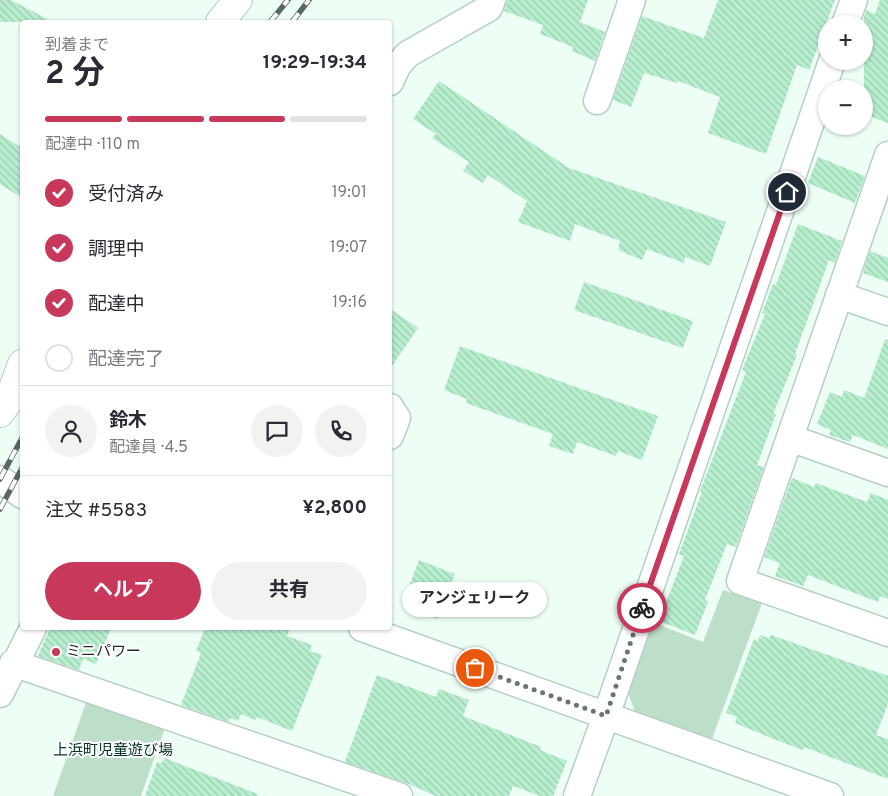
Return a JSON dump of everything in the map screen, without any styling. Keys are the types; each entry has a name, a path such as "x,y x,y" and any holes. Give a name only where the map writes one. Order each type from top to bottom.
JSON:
{"street":[{"path":"222,20 238,0"},
{"path":"392,78 398,65 408,54 489,8 492,0"},
{"path":"597,101 632,0"},
{"path":"848,15 854,0"},
{"path":"577,796 829,70"},
{"path":"888,155 740,581 888,632"},
{"path":"839,295 888,312"},
{"path":"0,413 8,402 20,369"},
{"path":"392,411 396,418 392,430"},
{"path":"790,438 888,473"},
{"path":"0,479 20,494"},
{"path":"0,694 13,664 32,630"},
{"path":"368,630 830,796"},
{"path":"13,664 399,796"}],"green space":[{"path":"723,590 762,603 712,739 635,712 627,690 652,622 703,642"},
{"name":"上浜町児童遊び場","path":"87,700 166,725 141,796 53,796"}],"building":[{"path":"0,0 11,0 49,20 20,20 20,22 0,22"},
{"path":"507,0 588,0 580,22 605,32 595,61 572,51 573,47 540,34 543,25 504,11"},
{"path":"718,0 835,0 829,15 818,15 818,46 809,70 797,65 766,154 708,133 720,97 678,81 677,83 644,73 631,107 613,100 642,16 704,38"},
{"path":"880,0 888,0 888,123 873,117 873,80 864,80 864,70 873,70 873,15 865,15 866,10 875,14"},
{"path":"439,81 569,168 726,222 710,266 685,257 684,263 647,249 642,260 618,250 620,241 575,224 570,241 518,222 527,201 488,175 483,183 463,171 469,162 432,138 436,134 413,119"},
{"path":"0,134 20,147 20,197 0,184"},
{"path":"818,157 865,176 855,203 808,183"},
{"path":"798,224 842,241 835,263 829,260 795,354 797,355 773,414 776,414 757,465 764,467 736,547 727,544 705,600 708,602 695,635 659,621 684,556 679,554 702,492 700,491 746,372 742,370 765,314 762,313 773,284 776,285"},
{"path":"870,251 888,258 888,282 863,273"},
{"path":"584,282 693,321 683,348 574,310"},
{"path":"392,310 418,328 392,366"},
{"path":"885,339 888,340 888,449 853,435 850,442 829,435 831,430 817,424 830,392 842,397 844,390 864,398"},
{"path":"460,346 658,416 642,460 618,451 616,456 577,442 573,454 549,446 553,434 466,403 467,399 444,390"},
{"path":"792,478 814,487 816,483 867,502 871,493 888,500 888,599 880,596 878,602 808,575 803,586 775,576 780,563 764,557"},
{"path":"419,560 455,574 437,619 404,607 410,593 407,592"},
{"path":"49,630 110,630 96,664 83,659 79,670 38,656"},
{"path":"204,630 289,630 287,636 312,645 310,651 322,655 292,731 257,717 256,720 241,714 238,721 230,718 229,722 181,705 201,653 196,651"},
{"path":"760,635 769,638 771,635 888,676 888,704 876,735 888,739 888,779 804,747 803,750 771,738 735,723 737,717 726,713 754,639 758,641"},
{"path":"377,675 436,697 439,689 469,700 463,716 541,747 540,750 567,761 553,796 540,796 513,786 509,796 436,796 404,782 345,762"},
{"path":"164,758 258,794 257,796 145,796 157,762 162,763"}],"railway":[{"path":"272,20 288,0"},
{"path":"294,20 309,0"},
{"path":"0,479 20,442"},
{"path":"0,509 20,472"}],"way so far":[{"path":"475,668 606,716 642,608"}],"place":[{"name":"ミニパワー","path":"56,652"},
{"name":"アンジェリーク","path":"475,668"}],"route":[{"path":"642,608 787,192"}]}
